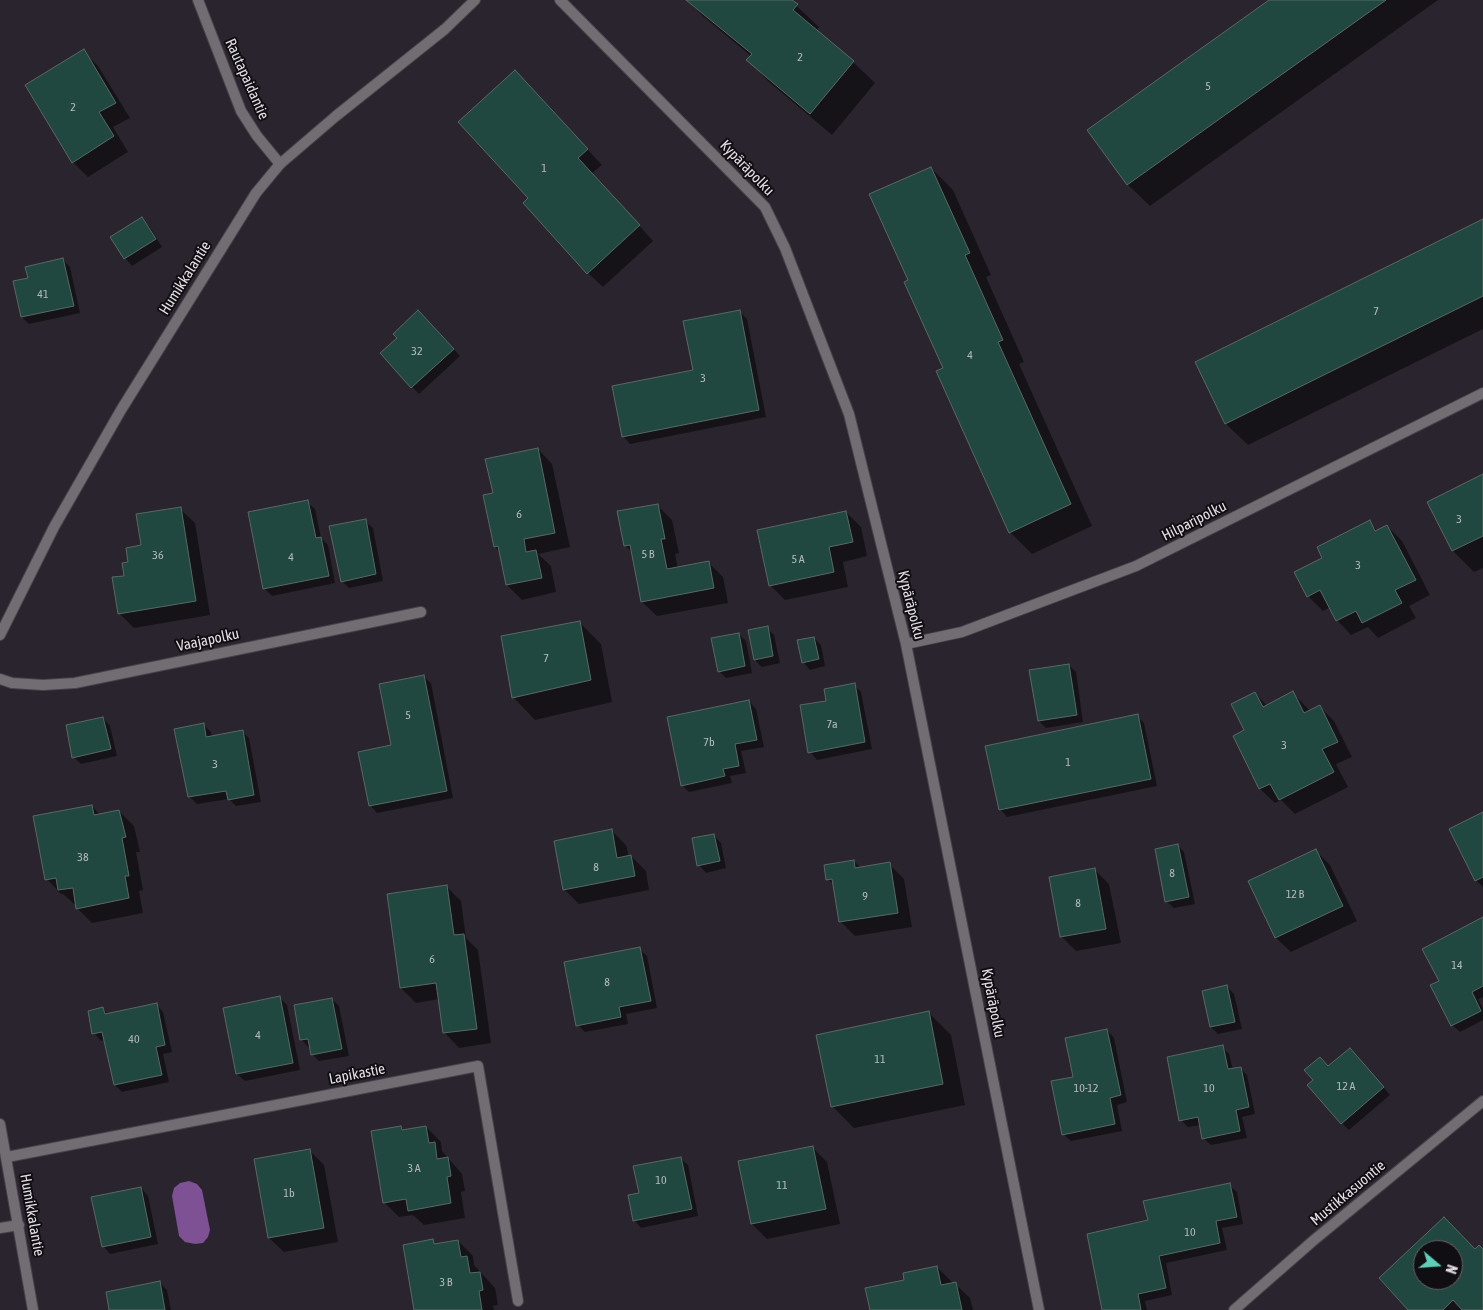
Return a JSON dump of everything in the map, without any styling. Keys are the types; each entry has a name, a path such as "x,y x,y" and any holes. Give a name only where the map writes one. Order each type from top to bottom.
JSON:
{"street":[{"name":"Rautapaidantie","path":"198,0 241,111 257,136 280,164"},
{"name":"Humikkalantie","path":"0,635 54,527 121,410 256,194 280,164 336,116 445,29 475,0"},
{"name":"Kypäräpolku","path":"560,0 765,207 785,248 849,414 906,644 1039,1310"},
{"name":"Hilparipolku","path":"906,644 962,632 1136,566 1483,393"},
{"name":"Vaajapolku","path":"0,679 12,683 42,685 74,683 421,612"},
{"name":"Lapikastie","path":"7,1157 478,1066 518,1301"},
{"name":"Mustikkasuontie","path":"1234,1310 1314,1240 1483,1101"},
{"name":"Humikkalantie","path":"0,1124 33,1310"},
{"path":"0,1228 19,1225"}],"shaded area":[{"path":"189,1181 197,1184 202,1190 210,1230 208,1237 203,1243 185,1242 179,1236 172,1196 174,1188 180,1183"}],"building":[{"path":"686,0 792,0 798,4 793,10 854,61 810,114 746,60 752,54"},
{"path":"1269,0 1386,0 1127,185 1087,130"},
{"path":"84,49 116,103 99,112 114,136 72,163 25,85"},
{"path":"515,70 588,149 578,158 640,225 587,274 523,203 528,198 458,122"},
{"path":"931,167 970,253 965,255 1003,340 998,342 1071,504 1009,533 936,371 943,368 904,282 908,280 869,194"},
{"path":"142,217 156,239 124,259 110,237"},
{"path":"1483,219 1483,296 1225,424 1195,362"},
{"path":"63,258 74,306 21,317 13,281 28,278 25,267"},
{"path":"418,310 454,349 411,388 380,353 397,338 393,334"},
{"path":"740,310 759,410 622,437 612,386 693,370 683,321"},
{"path":"538,448 555,533 524,539 526,552 536,550 542,578 506,585 498,546 494,547 483,495 493,493 485,459"},
{"path":"1483,474 1483,536 1452,551 1427,502"},
{"path":"308,500 316,538 321,537 329,576 263,589 248,512"},
{"path":"658,504 665,539 661,539 667,569 709,561 714,588 641,602 630,545 624,546 617,511"},
{"path":"181,507 196,601 118,614 112,577 124,576 122,563 128,562 126,548 141,545 136,514"},
{"path":"846,511 853,542 829,547 834,572 769,586 757,530"},
{"path":"366,519 376,574 341,582 329,526"},
{"path":"1370,520 1375,531 1387,525 1416,580 1395,590 1402,603 1362,623 1356,611 1336,621 1320,590 1307,597 1294,572 1322,558 1317,547"},
{"path":"580,621 591,680 512,698 501,636"},
{"path":"768,626 773,656 754,660 748,630"},
{"path":"739,633 745,666 718,672 711,638"},
{"path":"814,637 819,659 802,663 797,640"},
{"path":"1069,664 1077,715 1038,721 1029,670"},
{"path":"424,675 447,791 369,806 358,752 391,745 379,684"},
{"path":"855,683 865,742 808,753 800,705 826,701 824,689"},
{"path":"1293,691 1304,713 1320,705 1338,742 1322,749 1334,772 1279,800 1270,784 1259,789 1233,736 1244,730 1231,704 1255,692 1263,707"},
{"path":"749,700 757,740 735,744 739,766 723,769 725,776 681,786 667,717"},
{"path":"1138,714 1151,779 999,810 985,746"},
{"path":"103,717 111,749 72,758 66,725"},
{"path":"204,723 206,737 243,730 254,795 228,800 226,791 188,797 174,729"},
{"path":"92,805 94,815 119,810 126,837 122,838 129,876 125,876 129,898 76,909 73,888 58,890 56,878 45,880 33,816"},
{"path":"1483,812 1483,877 1475,881 1449,829"},
{"path":"612,829 617,858 631,855 635,876 563,890 554,841"},
{"path":"714,834 720,861 697,866 692,838"},
{"path":"1178,844 1189,897 1165,902 1155,849"},
{"path":"1316,849 1343,906 1275,938 1248,881"},
{"path":"854,860 855,868 890,862 898,913 839,922 832,879 826,880 824,865"},
{"path":"1095,868 1106,929 1060,937 1049,877"},
{"path":"447,885 454,935 464,934 477,1029 443,1033 436,983 400,988 387,894"},
{"path":"1483,917 1483,986 1472,992 1481,1011 1451,1026 1430,985 1439,981 1422,949"},
{"path":"640,947 651,1001 619,1007 621,1017 576,1026 564,962"},
{"path":"1227,985 1235,1022 1210,1027 1202,991"},
{"path":"280,996 293,1063 236,1074 223,1008"},
{"path":"332,998 342,1049 311,1055 308,1039 300,1040 294,1005"},
{"path":"157,1003 165,1045 156,1047 162,1075 114,1085 102,1032 92,1034 88,1011 103,1007 105,1014"},
{"path":"929,1011 943,1084 831,1107 816,1035"},
{"path":"1107,1029 1121,1095 1110,1098 1115,1124 1062,1135 1051,1081 1073,1077 1065,1038"},
{"path":"1223,1045 1228,1069 1241,1067 1249,1107 1236,1110 1240,1131 1202,1139 1198,1117 1179,1121 1167,1057"},
{"path":"1350,1048 1384,1087 1341,1124 1307,1085 1313,1080 1304,1070 1320,1057 1328,1066"},
{"path":"401,1126 402,1130 426,1126 429,1143 435,1142 437,1159 448,1157 451,1176 447,1177 451,1203 408,1211 406,1199 383,1203 371,1131"},
{"path":"813,1146 826,1209 751,1224 738,1161"},
{"path":"310,1149 324,1228 268,1238 254,1159"},
{"path":"681,1157 692,1209 633,1221 628,1195 639,1193 633,1166"},
{"path":"1230,1183 1237,1217 1216,1221 1220,1243 1159,1256 1166,1288 1138,1294 1141,1310 1102,1310 1087,1234 1148,1220 1143,1201"},
{"path":"141,1187 151,1237 102,1247 91,1197"},
{"path":"1444,1217 1475,1249 1479,1245 1483,1249 1483,1310 1462,1310 1453,1300 1443,1310 1408,1310 1379,1278 1413,1246 1413,1290 1463,1290 1463,1240 1419,1240"},
{"path":"433,1239 434,1244 458,1240 461,1257 467,1256 470,1273 480,1272 483,1290 479,1291 482,1310 414,1310 403,1245"},
{"path":"937,1266 941,1285 956,1282 962,1310 870,1310 865,1288 904,1280 903,1273"},
{"path":"160,1281 165,1310 109,1310 106,1292"}]}
